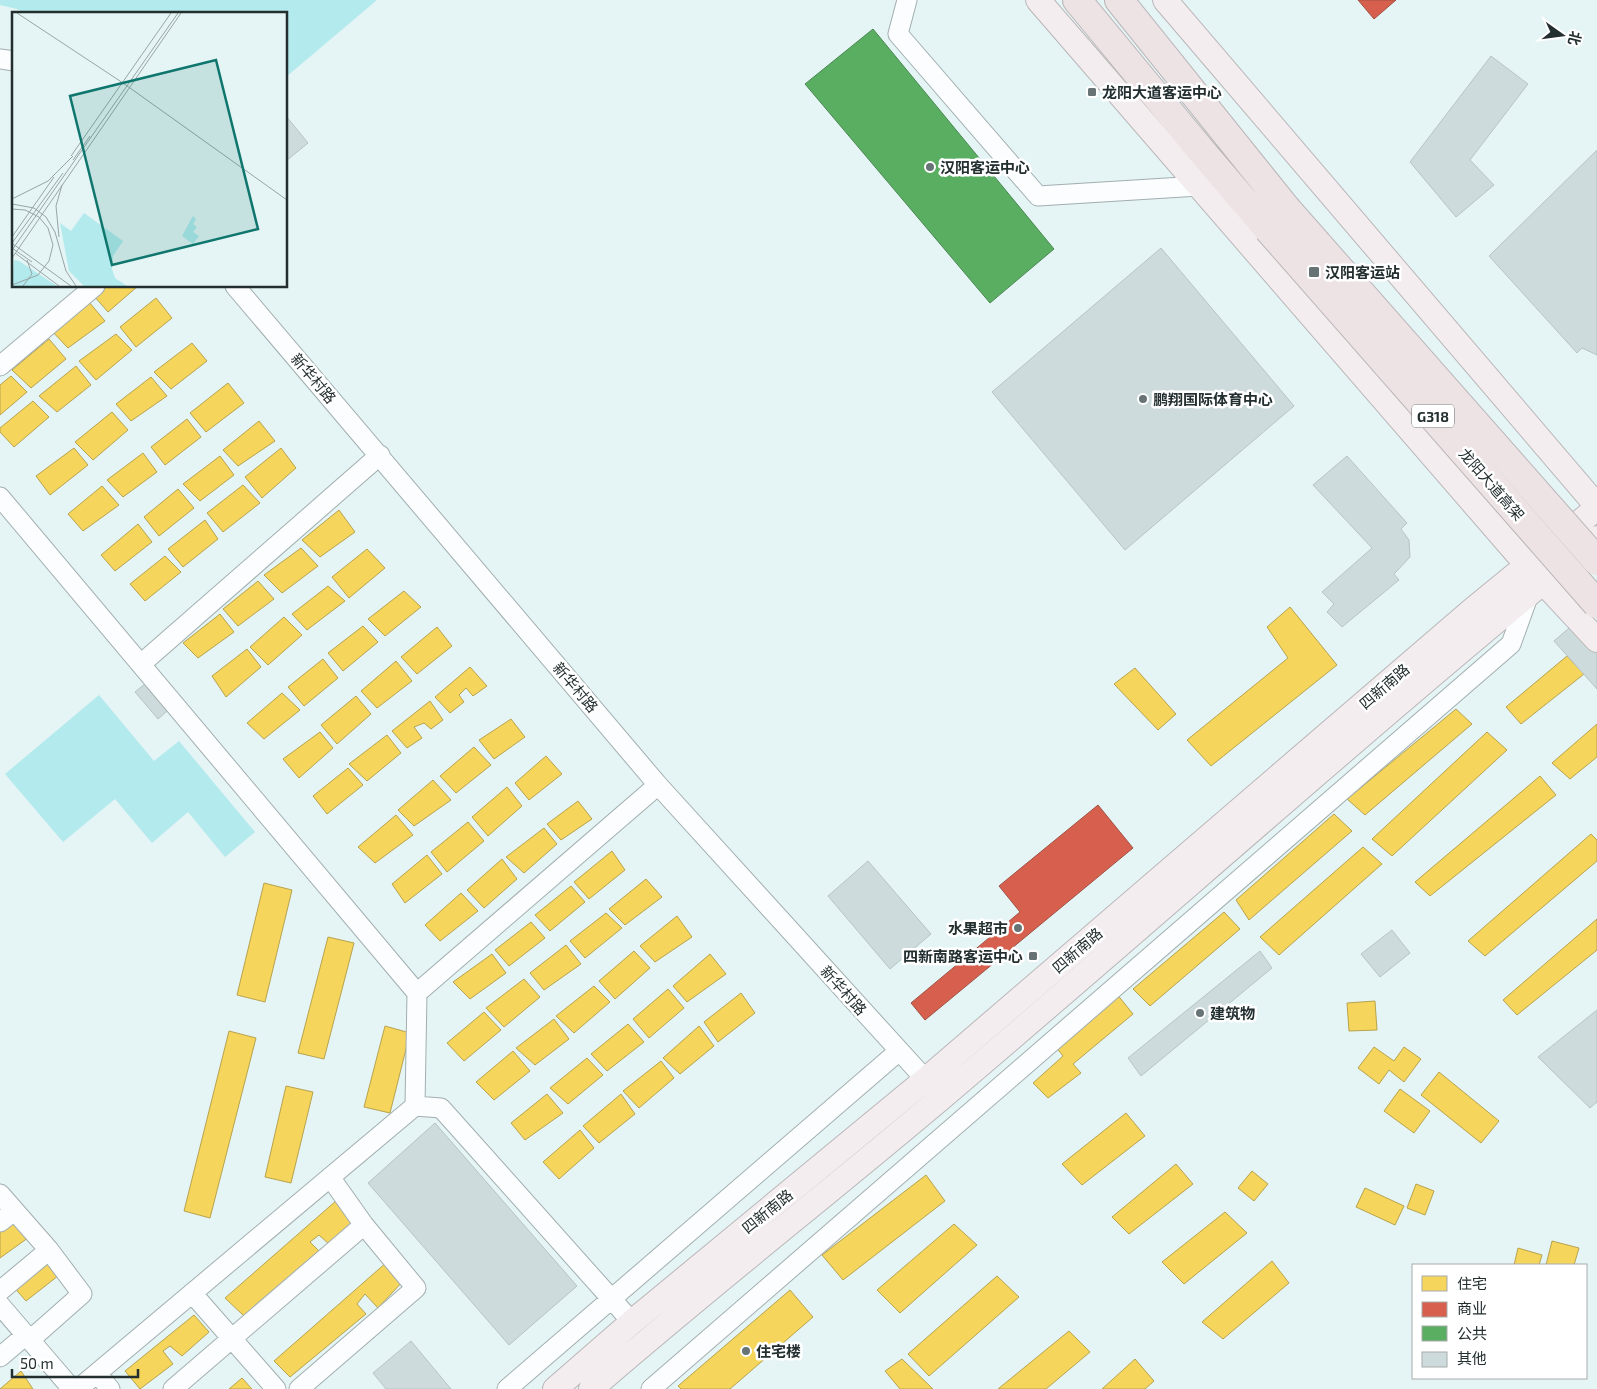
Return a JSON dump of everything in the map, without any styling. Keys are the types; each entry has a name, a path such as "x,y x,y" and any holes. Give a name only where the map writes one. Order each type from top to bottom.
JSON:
{"highway":[{"name":"龙阳大道高架","path":"1077,0 1268,229 1597,604"},
{"name":"龙阳大道高架","path":"1125,6 1286,208 1597,561"}],"main road":[{"path":"1038,0 1527,565 1536,588 1597,640"},
{"path":"1165,0 1597,507"},
{"name":"四新南路","path":"555,1389 632,1322 926,1080 1464,617 1597,507"},
{"name":"四新南路","path":"590,1389 946,1094 1479,635 1597,538"}],"street":[{"path":"908,0 898,34 1038,196 1199,186"},
{"path":"0,366 93,288"},
{"name":"新华村路","path":"237,288 658,785 926,1080"},
{"path":"140,664 380,455"},
{"path":"0,497 417,993 415,1106"},
{"path":"651,1389 1511,644 1536,588"},
{"path":"417,993 658,785"},
{"path":"507,1389 899,1051"},
{"path":"78,1389 415,1106 441,1108 632,1322"},
{"path":"299,1389 416,1288 364,1225 330,1178"},
{"path":"0,1194 7,1217 48,1250 82,1294 0,1358"},
{"path":"173,1389 364,1225"},
{"path":"0,1291 48,1250"},
{"path":"192,1293 276,1389"},
{"path":"0,1305 72,1389"},
{"path":"97,1373 110,1389"}],"shaded area":[{"path":"0,0 377,0 288,75 288,12 24,12 0,5"},
{"path":"99,695 154,761 179,741 255,832 225,857 188,812 152,843 115,799 63,842 5,774"}],"building: 住宅":[{"path":"102,288 136,288 108,312 94,296"},
{"path":"156,298 172,318 136,347 120,327"},
{"path":"89,302 105,321 68,348 51,330"},
{"path":"116,334 132,350 96,380 79,361"},
{"path":"49,339 66,359 31,388 12,370"},
{"path":"192,343 207,361 171,389 154,372"},
{"path":"76,366 91,385 57,412 39,396"},
{"path":"11,376 27,392 0,415 0,385"},
{"path":"151,377 167,396 131,421 116,404"},
{"path":"228,383 244,403 206,432 190,413"},
{"path":"33,401 49,417 14,447 0,432 0,428"},
{"path":"112,412 128,430 93,460 75,442"},
{"path":"187,419 201,437 165,465 151,447"},
{"path":"259,421 275,441 238,466 223,450"},
{"path":"74,448 88,465 50,495 36,476"},
{"path":"281,448 296,468 262,498 245,477"},
{"path":"143,453 157,472 123,497 107,480"},
{"path":"220,456 234,475 200,501 183,484"},
{"path":"243,485 260,503 223,532 207,513"},
{"path":"102,486 119,505 83,531 68,514"},
{"path":"178,489 194,508 159,536 144,517"},
{"path":"339,510 355,532 320,557 302,540"},
{"path":"205,520 218,539 183,567 168,549"},
{"path":"138,524 152,542 115,571 101,555"},
{"path":"301,548 318,566 282,593 264,575"},
{"path":"367,549 385,568 349,598 332,577"},
{"path":"165,556 181,572 145,601 130,584"},
{"path":"258,581 274,599 238,626 223,609"},
{"path":"328,586 345,601 307,630 292,614"},
{"path":"404,591 421,607 385,636 368,619"},
{"path":"1290,607 1337,665 1211,766 1187,740 1288,658 1267,627"},
{"path":"220,614 234,632 198,658 183,643"},
{"path":"284,617 302,635 268,665 250,647"},
{"path":"363,626 378,642 343,671 328,653"},
{"path":"437,627 452,646 417,674 401,657"},
{"path":"247,649 261,667 226,697 212,676"},
{"path":"1567,656 1584,674 1521,724 1506,707"},
{"path":"323,659 338,678 304,706 288,687"},
{"path":"396,661 412,681 377,708 361,691"},
{"path":"470,667 487,686 473,696 466,688 459,695 464,702 450,713 435,697"},
{"path":"1135,668 1176,714 1158,730 1114,684"},
{"path":"282,693 300,710 264,739 247,723"},
{"path":"356,696 371,714 337,744 321,725"},
{"path":"430,701 443,720 431,729 424,723 414,727 422,738 407,748 392,731"},
{"path":"1456,709 1472,724 1365,815 1347,799"},
{"path":"511,719 525,737 494,759 479,740"},
{"path":"1597,724 1597,757 1570,779 1552,763"},
{"path":"320,732 333,748 299,778 283,759"},
{"path":"1487,732 1507,750 1392,856 1372,839"},
{"path":"387,735 401,753 367,781 349,764"},
{"path":"474,747 491,765 456,793 440,776"},
{"path":"546,756 562,774 529,800 515,783"},
{"path":"348,768 363,785 327,814 313,796"},
{"path":"1540,776 1556,795 1430,896 1415,882"},
{"path":"433,780 451,800 414,826 398,810"},
{"path":"507,787 522,806 488,836 472,817"},
{"path":"578,801 592,819 561,840 547,824"},
{"path":"1334,814 1352,831 1249,920 1236,900"},
{"path":"396,815 413,835 375,863 358,847"},
{"path":"468,822 484,841 447,872 431,852"},
{"path":"544,828 557,844 524,873 506,857"},
{"path":"1591,834 1597,840 1597,861 1485,956 1468,941"},
{"path":"1363,847 1382,864 1279,955 1260,937"},
{"path":"612,851 625,870 589,899 574,882"},
{"path":"427,855 442,874 405,903 392,884"},
{"path":"502,859 517,879 484,908 467,890"},
{"path":"646,879 662,897 625,925 609,909"},
{"path":"264,883 292,890 265,1002 237,995"},
{"path":"571,886 585,902 550,931 535,915"},
{"path":"461,893 478,911 440,941 425,925"},
{"path":"1224,912 1240,929 1150,1006 1133,989"},
{"path":"606,913 622,928 585,958 570,941"},
{"path":"677,916 692,937 655,962 640,946"},
{"path":"1597,919 1597,950 1517,1015 1503,1000"},
{"path":"531,922 545,938 509,966 495,950"},
{"path":"328,937 354,943 324,1059 298,1053"},
{"path":"566,945 581,964 544,990 530,973"},
{"path":"634,951 650,968 615,999 599,981"},
{"path":"492,954 506,973 470,999 453,982"},
{"path":"710,954 726,974 687,1002 673,986"},
{"path":"524,979 540,997 504,1027 486,1008"},
{"path":"594,986 610,1002 574,1033 556,1016"},
{"path":"668,989 684,1008 649,1038 633,1019"},
{"path":"741,993 755,1013 718,1042 704,1022"},
{"path":"1116,993 1133,1014 1073,1064 1081,1073 1048,1098 1033,1083 1063,1056 1052,1042"},
{"path":"1375,1001 1377,1030 1349,1031 1347,1003"},
{"path":"484,1012 501,1030 464,1061 447,1043"},
{"path":"554,1019 569,1039 535,1065 516,1048"},
{"path":"628,1024 644,1042 607,1071 591,1054"},
{"path":"385,1026 410,1033 390,1113 364,1107"},
{"path":"699,1026 714,1046 680,1074 663,1058"},
{"path":"229,1031 256,1038 210,1218 184,1211"},
{"path":"1374,1047 1394,1061 1404,1047 1421,1059 1404,1082 1389,1070 1379,1084 1358,1068"},
{"path":"513,1051 530,1071 494,1100 476,1082"},
{"path":"587,1058 603,1075 568,1104 550,1088"},
{"path":"661,1061 674,1078 639,1108 623,1091"},
{"path":"1439,1072 1499,1121 1481,1143 1421,1095"},
{"path":"286,1086 313,1092 291,1183 265,1177"},
{"path":"1400,1089 1430,1111 1414,1133 1384,1111"},
{"path":"547,1094 563,1113 525,1140 511,1123"},
{"path":"621,1094 635,1114 599,1143 583,1126"},
{"path":"1126,1113 1145,1136 1082,1185 1062,1164"},
{"path":"580,1130 594,1148 559,1179 543,1162"},
{"path":"1176,1164 1193,1184 1129,1234 1112,1217"},
{"path":"1252,1171 1268,1184 1254,1201 1238,1188"},
{"path":"926,1175 945,1201 843,1280 822,1255"},
{"path":"1416,1184 1434,1191 1425,1215 1407,1208"},
{"path":"1365,1188 1404,1206 1395,1225 1356,1207"},
{"path":"337,1200 355,1220 329,1244 319,1235 310,1242 319,1251 244,1316 225,1298"},
{"path":"1225,1212 1247,1233 1184,1284 1162,1262"},
{"path":"15,1215 32,1235 0,1258 0,1227"},
{"path":"954,1224 977,1245 900,1313 877,1290"},
{"path":"1552,1241 1579,1248 1574,1264 1546,1264"},
{"path":"1518,1248 1542,1255 1539,1264 1514,1264"},
{"path":"48,1254 63,1272 26,1301 11,1284"},
{"path":"1272,1261 1289,1283 1223,1339 1202,1322"},
{"path":"387,1262 404,1280 378,1308 365,1294 357,1304 366,1314 290,1377 274,1361"},
{"path":"997,1276 1019,1297 929,1376 908,1354"},
{"name":"住宅楼","path":"790,1290 813,1317 730,1389 681,1389 678,1386"},
{"path":"194,1315 209,1332 182,1356 170,1346 163,1351 173,1364 140,1389 125,1371"},
{"path":"1069,1331 1090,1352 1046,1389 998,1389"},
{"path":"902,1359 933,1389 900,1389 885,1371"},
{"path":"1135,1359 1154,1381 1145,1389 1102,1389"},
{"path":"21,1371 33,1389 0,1389"},
{"path":"242,1378 252,1389 229,1389"}],"building: 商业":[{"path":"1358,0 1396,0 1374,19"},
{"path":"1098,805 1133,848 925,1020 911,1003 1020,912 999,886"}],"building: 公共":[{"name":"汉阳客运中心","path":"873,29 1054,249 990,303 805,84"}],"building: 其他":[{"path":"1491,56 1528,84 1470,160 1494,185 1456,217 1410,162"},
{"path":"288,118 308,143 288,159"},
{"path":"1597,150 1597,355 1582,348 1577,353 1489,256"},
{"name":"鹏翔国际体育中心","path":"1161,248 1294,406 1125,550 992,392"},
{"path":"1347,456 1407,523 1401,529 1409,540 1410,557 1394,574 1399,580 1342,627 1327,612 1334,604 1322,592 1372,548 1313,485"},
{"path":"1576,622 1597,645 1597,689 1554,641"},
{"path":"151,679 173,706 158,719 135,692"},
{"path":"868,861 931,934 890,969 828,896"},
{"path":"1392,930 1410,953 1380,977 1361,954"},
{"name":"建筑物","path":"1260,951 1272,968 1141,1076 1128,1058"},
{"path":"1597,1010 1597,1102 1590,1108 1538,1057"},
{"path":"435,1123 577,1286 509,1345 368,1183"},
{"path":"411,1341 451,1389 386,1389 373,1373"}],"place":[{"name":"龙阳大道客运中心","path":"1092,92"},
{"name":"汉阳客运中心","path":"930,167"},
{"name":"汉阳客运站","path":"1314,272"},
{"name":"鹏翔国际体育中心","path":"1143,399"},
{"name":"水果超市","path":"1018,928"},
{"name":"四新南路客运中心","path":"1033,956"},
{"name":"建筑物","path":"1200,1013"},
{"name":"住宅楼","path":"746,1351"}]}
